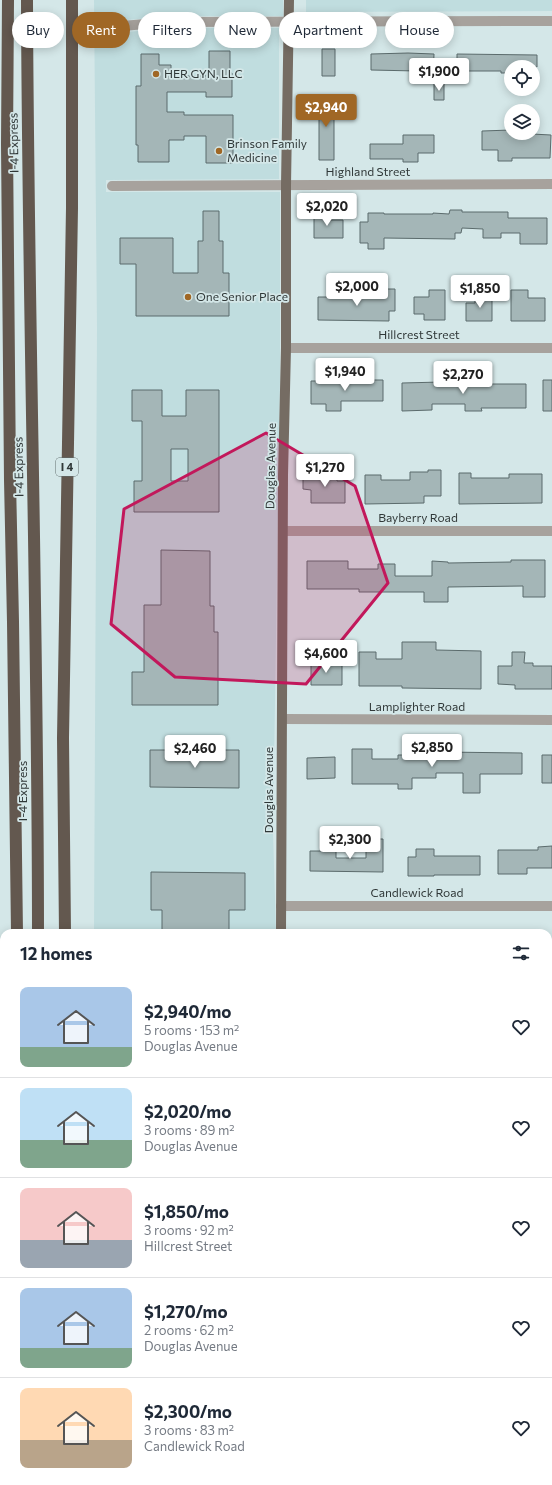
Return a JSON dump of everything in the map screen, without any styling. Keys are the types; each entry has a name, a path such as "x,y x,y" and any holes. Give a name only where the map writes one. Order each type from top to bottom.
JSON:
{"highway":[{"name":"I-4 Express","path":"8,0 7,144 10,480 17,929"},
{"name":"I-4 Express","path":"27,0 38,781 38,929"},
{"name":"I 4","path":"65,929 63,738 72,208 72,0"}],"main road":[{"name":"Douglas Avenue","path":"288,12 289,0"},
{"name":"Douglas Avenue","path":"281,929 284,531 283,475 286,348 288,48"}],"street":[{"path":"377,22 552,21"},
{"path":"130,25 169,22 279,22"},
{"name":"Highland Street","path":"112,186 552,184"},
{"name":"Hillcrest Street","path":"286,348 552,348"},
{"name":"Bayberry Road","path":"284,531 552,531"},
{"name":"Lamplighter Road","path":"282,720 552,720"},
{"name":"Candlewick Road","path":"281,906 552,906"}],"highlighted area":[{"path":"266,433 355,486 388,583 306,684 175,677 111,624 124,509"}],"shaded area":[{"path":"94,0 283,0 283,12 279,12 279,16 271,16 271,12 214,12 214,16 206,16 206,12 138,12 138,19 130,20 130,12 94,12"},
{"path":"306,0 552,0 552,11 306,12"},
{"path":"206,28 214,28 214,48 271,48 271,28 279,28 279,179 106,180 106,192 280,192 280,381 273,832 276,929 94,929 97,328 94,48 130,48 130,32 138,31 138,48 206,48"}],"building":[{"path":"322,49 335,49 335,76 322,76"},
{"path":"209,51 230,51 232,97 206,97 206,92 167,92 167,112 184,112 184,115 233,115 233,163 206,163 206,136 184,136 184,140 169,140 169,162 138,162 138,145 136,145 136,86 141,86 141,54 159,54 159,65 171,65 171,76 206,76 206,73 209,73"},
{"path":"371,54 434,54 433,80 416,79 417,71 371,70"},
{"path":"457,54 537,55 537,60 504,60 504,73 501,73 501,71 457,71"},
{"path":"434,84 444,84 444,100 434,100"},
{"path":"319,97 334,97 334,160 319,160"},
{"path":"504,130 504,140 540,140 540,134 551,135 550,158 512,158 512,161 498,161 498,150 482,150 482,131"},
{"path":"403,135 434,135 434,153 418,153 418,162 403,162 403,159 370,159 370,144 403,144"},
{"path":"450,210 462,210 462,212 508,212 508,218 547,218 547,244 520,244 520,233 501,233 501,238 483,238 483,229 462,228 461,233 455,233 455,239 384,238 384,249 368,249 368,243 360,243 360,222 368,222 368,213 449,214"},
{"path":"203,211 219,211 219,241 223,241 223,273 229,273 229,316 136,316 136,264 120,264 120,238 173,238 173,273 198,273 198,241 203,241"},
{"path":"314,213 330,213 330,220 343,220 343,238 314,238"},
{"path":"333,289 349,289 349,297 380,297 380,289 395,289 395,311 389,311 389,321 318,320 318,297 333,297"},
{"path":"429,290 445,290 445,320 424,320 424,314 414,314 414,297 429,297"},
{"path":"511,290 528,290 528,298 545,298 545,321 511,321"},
{"path":"475,295 492,295 492,321 466,321 466,303 475,303"},
{"path":"383,380 383,401 341,401 341,411 326,411 326,404 311,404 311,381"},
{"path":"543,380 552,380 552,411 543,411"},
{"path":"481,381 481,384 526,384 526,408 481,408 482,411 465,411 465,404 432,404 432,410 402,411 402,383"},
{"path":"132,390 162,390 162,416 186,416 186,390 219,390 219,512 134,512 134,481 142,481 142,421 132,421","holes":["171,449 188,449 188,481 171,481"]},
{"path":"428,470 441,470 441,496 424,496 424,503 365,504 365,475 381,475 381,480 410,480 410,472 428,472"},
{"path":"459,473 471,473 471,478 509,478 509,474 542,474 542,503 459,504"},
{"path":"303,474 337,474 337,481 345,481 345,503 311,503 311,490 303,489"},
{"path":"161,550 210,551 210,606 214,606 214,632 218,632 218,705 132,705 132,672 144,672 144,605 161,605"},
{"path":"511,560 545,560 545,597 523,597 523,586 448,587 448,602 424,602 424,592 359,592 359,589 307,589 307,561 348,561 348,569 378,569 378,564 395,564 395,576 432,576 432,561 448,563 511,562"},
{"path":"402,642 436,642 436,650 481,651 481,689 359,686 359,652 376,652 376,659 402,659"},
{"path":"512,652 525,652 524,663 533,663 533,666 552,666 552,689 515,689 515,685 498,684 498,666 512,666"},
{"path":"311,662 342,662 342,685 311,685"},
{"path":"352,749 372,749 372,759 398,759 398,755 443,755 443,752 522,753 522,774 480,774 480,793 463,793 463,773 436,773 436,778 412,778 412,789 398,789 398,784 352,784"},
{"path":"150,750 239,750 239,788 150,787"},
{"path":"542,755 552,755 552,783 542,783"},
{"path":"335,757 335,778 307,779 307,758"},
{"path":"366,839 383,839 383,872 310,871 310,851 336,851 336,858 366,858"},
{"path":"552,846 552,868 527,868 527,874 498,874 498,850 538,850 538,847"},
{"path":"416,849 434,849 434,856 480,856 480,875 408,876 408,857 416,857"},
{"path":"151,872 245,873 245,910 229,910 229,929 162,929 162,910 151,910"}],"place":[{"name":"HER GYN, LLC","path":"156,74"},
{"name":"Brinson Family Medicine","path":"219,151"},
{"name":"One Senior Place","path":"188,297"}]}
